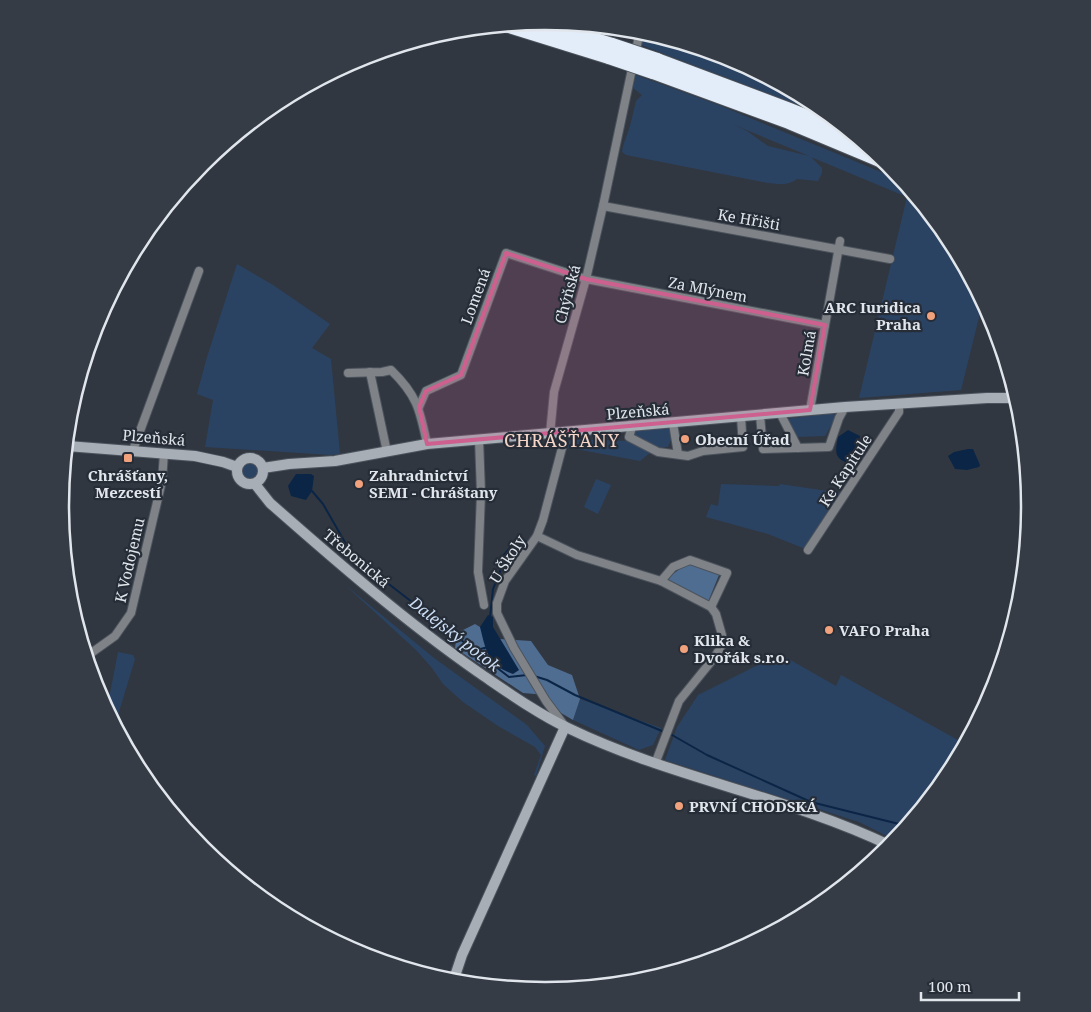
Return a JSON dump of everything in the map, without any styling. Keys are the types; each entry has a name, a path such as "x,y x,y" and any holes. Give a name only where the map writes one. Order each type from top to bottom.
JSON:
{"highway":[{"path":"558,30 611,51 790,110 834,127"},
{"path":"528,31 611,51"},
{"path":"655,66 865,153"}],"main road":[{"name":"Plzeňská","path":"263,468 335,461 427,444 480,439 741,418 810,410 1008,398"},
{"name":"Plzeňská","path":"74,446 203,457 237,467"},
{"path":"251,457 259,461 263,468 262,478 255,484 251,485 242,482 237,475 237,467 242,460 251,457"},
{"name":"Třebonická","path":"255,484 270,504 437,643 502,689 565,727 655,764 854,828 883,842"},
{"path":"456,973 462,955 565,727"}],"street":[{"name":"Chýňská","path":"550,434 554,392 586,279 638,39"},
{"name":"Ke Hřišti","path":"603,206 840,245 890,259"},
{"name":"Kolmá","path":"810,410 840,245"},
{"name":"Lomená","path":"419,406 426,391 461,375 506,253 586,279"},
{"path":"133,450 199,271"},
{"name":"Za Mlýnem","path":"586,279 825,325"},
{"path":"348,373 391,370 409,390 419,406 427,444"},
{"path":"370,372 387,452"},
{"name":"Ke Kapitule","path":"808,550 896,417 899,412 899,404"},
{"path":"760,415 763,449 829,447 839,418 845,408"},
{"path":"780,413 798,448"},
{"path":"632,427 630,437 658,452 688,456 703,451 743,447 741,418"},
{"path":"673,423 678,454"},
{"path":"480,439 482,493 478,572 484,605"},
{"name":"U Školy","path":"562,448 537,536 505,581 497,603 497,613 514,648 546,701 565,727"},
{"name":"K Vodojemu","path":"93,652 115,636 131,613 162,481 164,453"},
{"path":"537,536 577,555 661,581 710,607 716,614 722,636 722,645 679,702 655,764"},
{"path":"661,581 673,567 690,560 727,573 710,607"}],"highlighted area":[{"path":"506,253 586,279 825,325 810,410 427,444 419,407 426,391 461,375"}],"shaded area":[{"path":"643,40 669,46 728,66 756,79 807,108 641,45"},
{"path":"636,75 721,106 887,174 903,192 923,216 941,242 958,268 980,313 961,390 859,398 907,197 811,157 822,168 818,181 797,179 787,184 780,184 626,155 622,152 623,146 636,101 642,95 633,88","holes":["732,124 809,156 768,146 747,131"]},
{"path":"237,264 273,285 330,324 312,348 331,359 340,454 205,447 213,400 197,394"},
{"path":"833,413 836,417 825,436 796,437 786,419"},
{"path":"671,428 672,438 668,447 656,448 636,440 634,431"},
{"path":"848,430 860,436 858,448 861,459 851,464 841,460 836,451 838,437"},
{"path":"571,439 631,441 651,452 640,461 565,447"},
{"path":"973,449 980,465 979,467 967,470 955,469 948,456 954,452"},
{"path":"250,462 256,465 259,471 256,477 250,480 244,477 241,471 244,465"},
{"path":"296,474 311,474 314,476 312,491 306,500 291,496 288,486"},
{"path":"596,479 611,485 598,514 584,507"},
{"path":"721,484 779,486 780,484 841,493 803,548 768,534 706,517 711,504 718,506"},
{"path":"519,535 528,542 506,573 495,564"},
{"path":"688,563 719,575 708,602 666,579"},
{"path":"344,584 434,658 527,725 545,746 536,776 534,775 541,755 535,747 498,726 463,702 443,684 416,650"},
{"path":"488,615 493,617 493,627 519,670 513,674 498,666 486,650 480,627"},
{"path":"475,624 500,639 531,641 548,665 572,675 580,699 573,720 561,713 546,695 523,693 455,648 457,633"},
{"path":"118,652 133,655 135,659 118,715 110,696"},
{"path":"780,654 836,686 841,675 960,741 923,796 888,836 859,822 665,760 677,727 698,695"},
{"path":"580,699 661,728 653,745 639,750 573,720"}],"waterway":[{"name":"Dalejský potok","path":"312,491 323,504 350,551 368,568 509,677 527,675"},
{"path":"490,617 493,589 501,569"},
{"path":"473,651 488,647"},
{"name":"Dalejský potok","path":"534,676 662,731"},
{"name":"Dalejský potok","path":"672,735 707,755 811,802 899,824"}],"place":[{"name":"ARC Iuridica Praha","path":"931,316"},
{"name":"Obecní Úřad","path":"685,439"},
{"name":"Chrášťany, Mezcestí","path":"128,458"},
{"name":"Zahradnictví SEMI - Chráštany","path":"359,484"},
{"name":"VAFO Praha","path":"829,630"},
{"name":"Klika & Dvořák s.r.o.","path":"684,649"},
{"name":"PRVNÍ CHODSKÁ","path":"679,806"}],"district":[{"name":"CHRÁŠŤANY","path":"562,440"}]}
